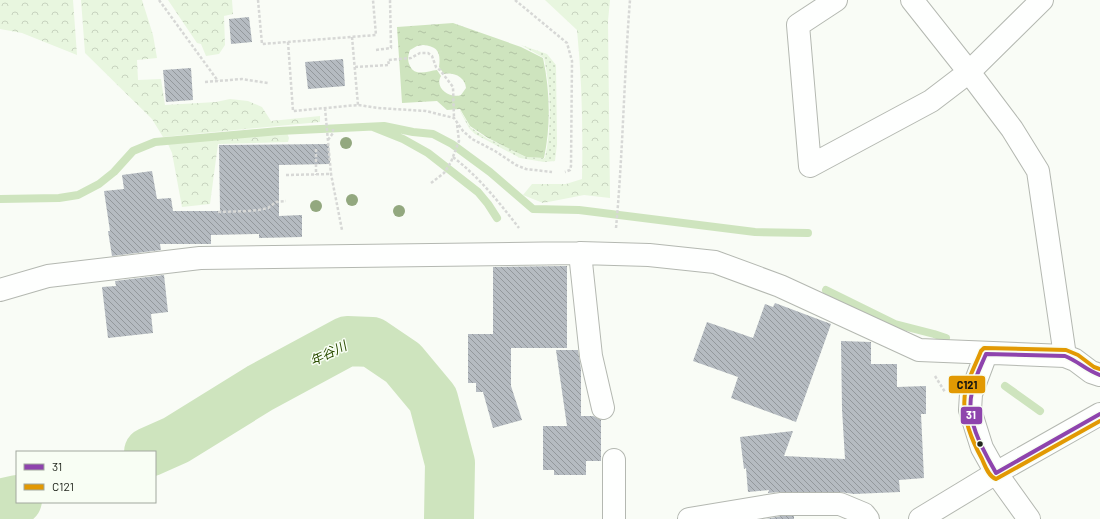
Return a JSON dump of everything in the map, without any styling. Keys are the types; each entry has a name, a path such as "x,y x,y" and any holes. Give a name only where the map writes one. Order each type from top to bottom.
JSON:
{"street":[{"path":"836,0 798,25 810,166 931,101 969,72 1042,0"},
{"path":"912,0 1012,129 1038,171 1065,356"},
{"path":"0,290 48,276 200,258 580,254 649,255 715,262 780,286 919,350 986,354 1065,356 1075,360 1091,372 1100,375"},
{"path":"580,254 591,356 603,408"},
{"path":"986,354 971,394 970,410 982,448 996,473 1029,519"},
{"path":"920,519 996,473 1100,414"},
{"path":"614,460 614,519"},
{"path":"689,519 780,504 840,504 864,514 868,519"}],"path":[{"path":"159,0 218,80"},
{"path":"258,0 262,44 376,35 372,0"},
{"path":"376,50 391,48 390,0"},
{"path":"515,0 567,43 572,61 572,166 570,170 565,172"},
{"path":"616,231 621,160 624,72 630,0"},
{"path":"352,37 358,105"},
{"path":"288,42 293,111 358,105 378,108 426,111 454,118"},
{"path":"355,67 389,65 388,60 408,58 420,53 428,53 432,56 436,67 453,87 454,118 463,132 516,165 526,169 552,172"},
{"path":"205,82 242,79 268,83"},
{"path":"326,108 331,174 342,230"},
{"path":"432,183 444,173 451,162 459,141 456,122"},
{"path":"328,140 333,133 333,129"},
{"path":"316,149 316,175"},
{"path":"453,156 470,170 492,194 520,230"},
{"path":"286,175 331,174"},
{"path":"218,212 259,210 268,208 276,202 286,201"}],"green space":[{"path":"0,0 73,0 77,55 22,33 0,29"},
{"path":"81,0 142,0 153,35 157,58 137,60 138,80 161,79 165,105 216,102 230,99 248,101 262,107 271,121 320,116 320,122 163,137 152,119 85,53"},
{"path":"168,0 232,0 233,14 224,16 225,45 219,54 206,56 201,44 197,43"},
{"path":"545,0 610,0 608,21 610,198 584,195 543,203 523,195 532,184 566,184 582,179 582,104 577,30"},
{"path":"521,45 547,54 556,65 557,144 555,161 544,162 520,158 475,134 469,128 460,111 470,127 488,139 510,148 525,157 545,158 549,133 550,108 544,58"},
{"path":"287,133 289,138 288,142 218,144 210,204 182,207 172,153 168,144"}],"water":[{"path":"453,23 521,47 543,58 549,108 548,133 544,158 526,157 488,138 470,126 460,109 447,110 437,101 402,103 397,27","holes":["417,46 428,46 435,49 439,54 439,67 444,74 458,76 464,81 466,88 461,95 457,96 444,92 441,88 439,80 441,76 437,70 418,72 412,69 408,60 410,50"]}],"building":[{"path":"249,17 252,42 231,44 229,19"},
{"path":"343,59 345,86 308,89 305,62"},
{"path":"191,68 193,100 166,102 163,70"},
{"path":"329,144 330,164 279,165 279,216 302,215 302,237 259,238 259,234 211,235 211,244 160,244 161,250 112,256 104,191 124,189 122,175 152,171 157,199 171,198 173,211 220,211 219,145"},
{"path":"567,266 567,348 511,348 511,386 522,420 493,428 483,392 476,392 476,383 468,383 468,334 493,334 493,267"},
{"path":"164,275 168,312 151,314 153,333 108,338 102,287 116,286 115,281"},
{"path":"775,303 831,324 796,422 731,398 738,377 693,361 707,322 753,338 765,304 773,307"},
{"path":"841,341 871,342 871,364 897,364 897,387 926,386 926,414 921,414 924,478 899,480 900,492 854,494 840,492 768,493 769,490 748,492 746,468 744,469 740,437 793,431 784,456 845,459 842,409"},
{"path":"556,350 578,350 581,369 581,416 593,416 601,420 601,461 586,461 586,475 554,475 554,470 543,470 543,426 567,426"},
{"path":"781,516 794,516 794,519 766,519"}],"waterway":[{"path":"0,199 59,198 78,195 99,184 114,172 133,151 155,142 279,131 384,126 413,132 433,134 452,144 490,172 533,209 579,210 755,232 808,233"},
{"path":"373,127 403,139 428,153 478,192 497,218"},
{"path":"826,290 895,324 946,338"},
{"name":"年谷川","path":"151,451 176,440 260,388 347,341 372,342 403,363 433,399 450,463 449,519"},
{"path":"1005,386 1040,411"},
{"name":"年谷川","path":"0,504 16,500"}],"transit line":[{"name":"C121","path":"1100,369 1094,367 1078,355 1066,350 984,348 981,351 967,384 964,407 974,443 991,476 996,479 1100,421"},
{"name":"31","path":"1100,375 1065,356 986,354 974,382 970,403 976,434 996,473 1100,414"}]}
